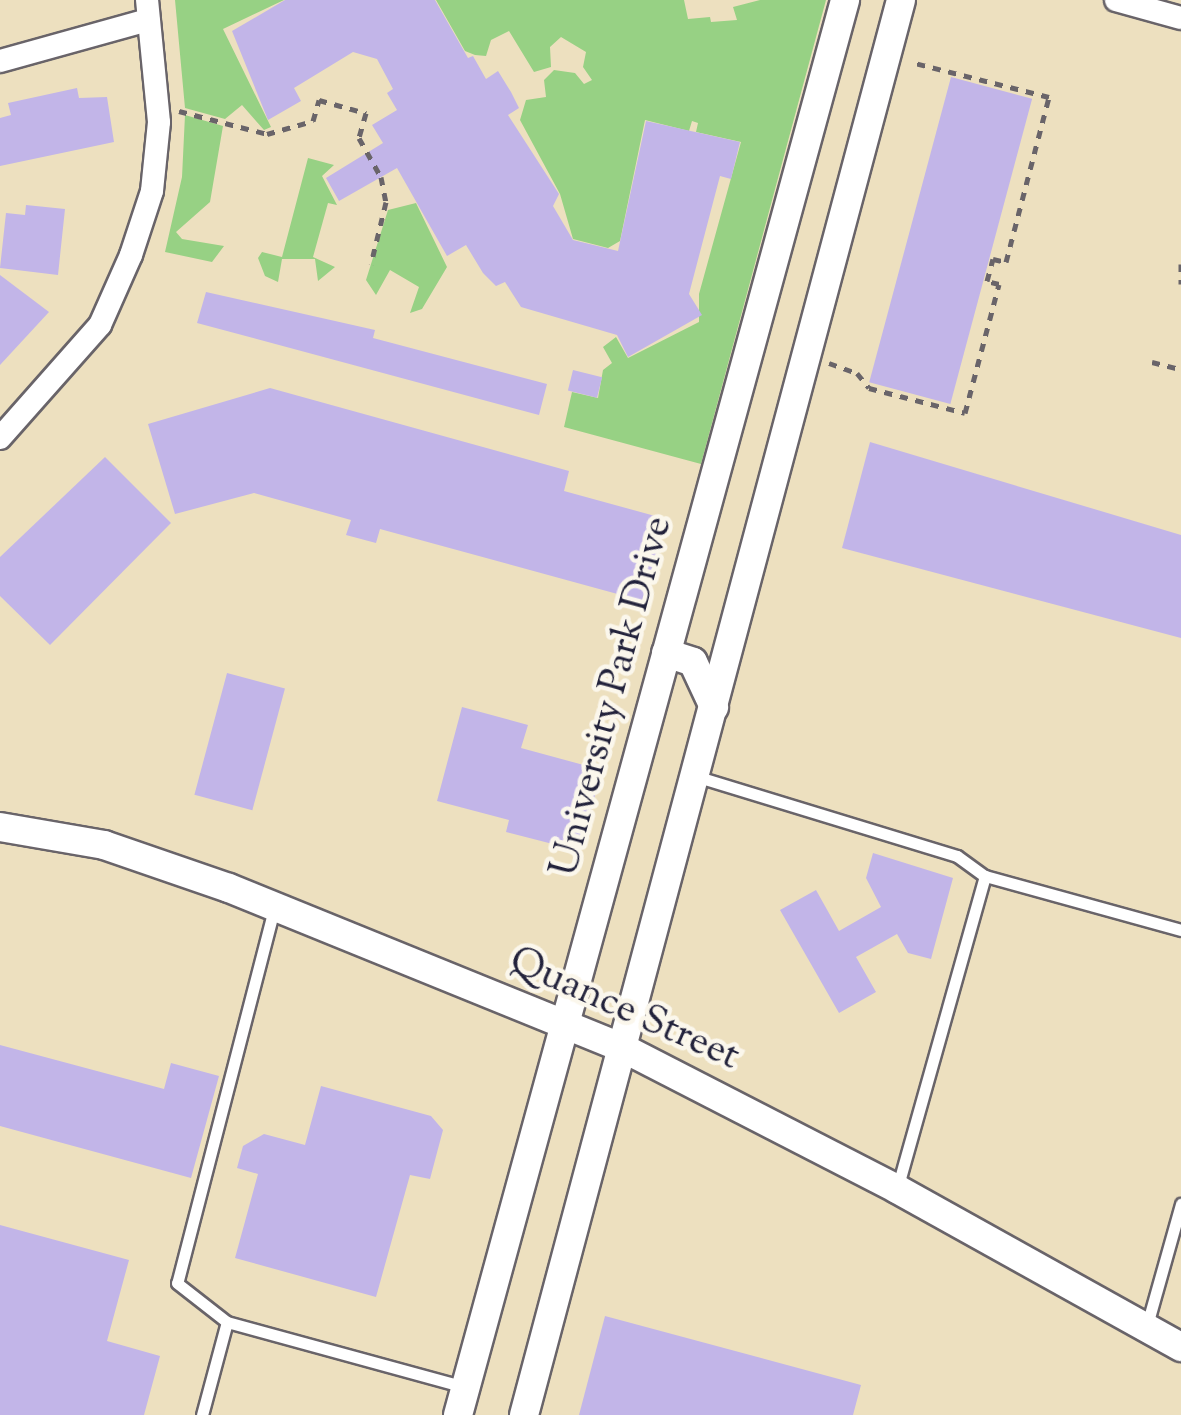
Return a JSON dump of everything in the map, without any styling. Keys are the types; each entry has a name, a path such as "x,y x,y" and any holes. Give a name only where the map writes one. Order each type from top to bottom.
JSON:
{"street":[{"name":"University Park Drive","path":"458,1415 846,0"},
{"path":"524,1415 901,0"},
{"path":"1116,0 1181,18"},
{"path":"0,61 148,10 157,105 152,191 100,325 0,438"},
{"path":"666,653 693,662 714,707"},
{"name":"Quance Street","path":"0,827 104,845 276,905 622,1047 897,1189 1181,1346"}],"lane":[{"path":"696,776 957,856 985,876 1181,930"},
{"path":"897,1189 985,876"},
{"path":"276,905 178,1284 228,1322 465,1387"},
{"path":"1146,1328 1181,1204"},
{"path":"202,1415 228,1322"}],"path":[{"path":"807,357 857,373 869,388 966,414 999,284 987,281 993,258 1006,262 1049,97 886,56"},
{"path":"157,105 267,134 313,121 319,100 366,113 358,138 381,177 386,202 372,264"},
{"path":"1181,264 1181,284"},
{"path":"1152,362 1181,370"}],"green space":[{"path":"175,0 284,0 223,29 271,127 264,130 242,105 225,119 185,108"},
{"path":"436,0 684,0 688,19 710,17 711,22 737,20 733,7 760,0 826,0 701,464 564,427 572,392 598,398 603,370 612,363 603,347 616,337 628,358 699,322 699,294 741,142 696,132 698,123 692,121 689,131 645,120 620,241 608,248 573,239 560,194 520,120 526,100 546,97 544,80 554,70 575,73 584,84 592,80 583,67 586,52 561,37 550,47 551,67 534,72 509,31 491,40 486,56 475,55 465,51"},
{"path":"185,115 223,126 210,202 176,232 182,239 224,246 212,262 165,252 182,177"},
{"path":"308,158 334,165 322,176 337,205 328,203 313,257 335,267 318,281 315,259 282,259 278,282 265,276 258,258 262,252 282,257"},
{"path":"416,203 447,267 422,309 410,313 419,287 390,270 376,295 366,280 388,210"}],"building":[{"path":"285,0 435,0 468,58 473,56 486,79 498,71 511,92 519,108 508,115 559,194 553,206 573,240 618,251 646,121 740,142 731,179 720,176 689,294 702,315 628,357 617,335 521,307 505,282 496,286 483,273 466,245 447,256 397,168 339,201 326,178 383,143 372,125 397,110 387,93 393,89 377,59 353,52 294,88 301,101 268,120 232,31"},
{"path":"951,77 1032,99 950,404 869,382"},
{"path":"77,88 79,98 107,97 114,142 0,166 0,118 11,115 8,103"},
{"path":"26,205 65,209 58,275 0,268 6,213 25,215"},
{"path":"0,275 49,312 0,365"},
{"path":"206,292 375,330 373,338 547,384 539,415 197,323"},
{"path":"573,370 602,377 597,398 568,390"},
{"path":"270,388 569,471 564,491 666,519 643,601 380,529 376,543 346,535 351,520 254,493 175,514 148,424"},
{"path":"870,442 1181,535 1181,638 842,548"},
{"path":"105,457 171,523 50,645 0,596 0,557"},
{"path":"227,673 285,689 252,810 194,795"},
{"path":"462,707 528,725 521,748 602,770 580,851 506,832 509,820 437,801"},
{"path":"873,853 953,878 931,959 908,953 897,934 856,957 876,992 839,1013 780,910 816,890 839,931 881,907 866,878"},
{"path":"0,1045 164,1089 171,1063 219,1076 191,1178 0,1126"},
{"path":"321,1086 431,1116 443,1130 430,1179 410,1175 376,1297 235,1258 258,1174 237,1168 243,1146 264,1134 305,1145"},
{"path":"0,1225 129,1260 107,1341 160,1356 144,1415 0,1415"},
{"path":"605,1316 861,1385 853,1415 579,1415"}]}
